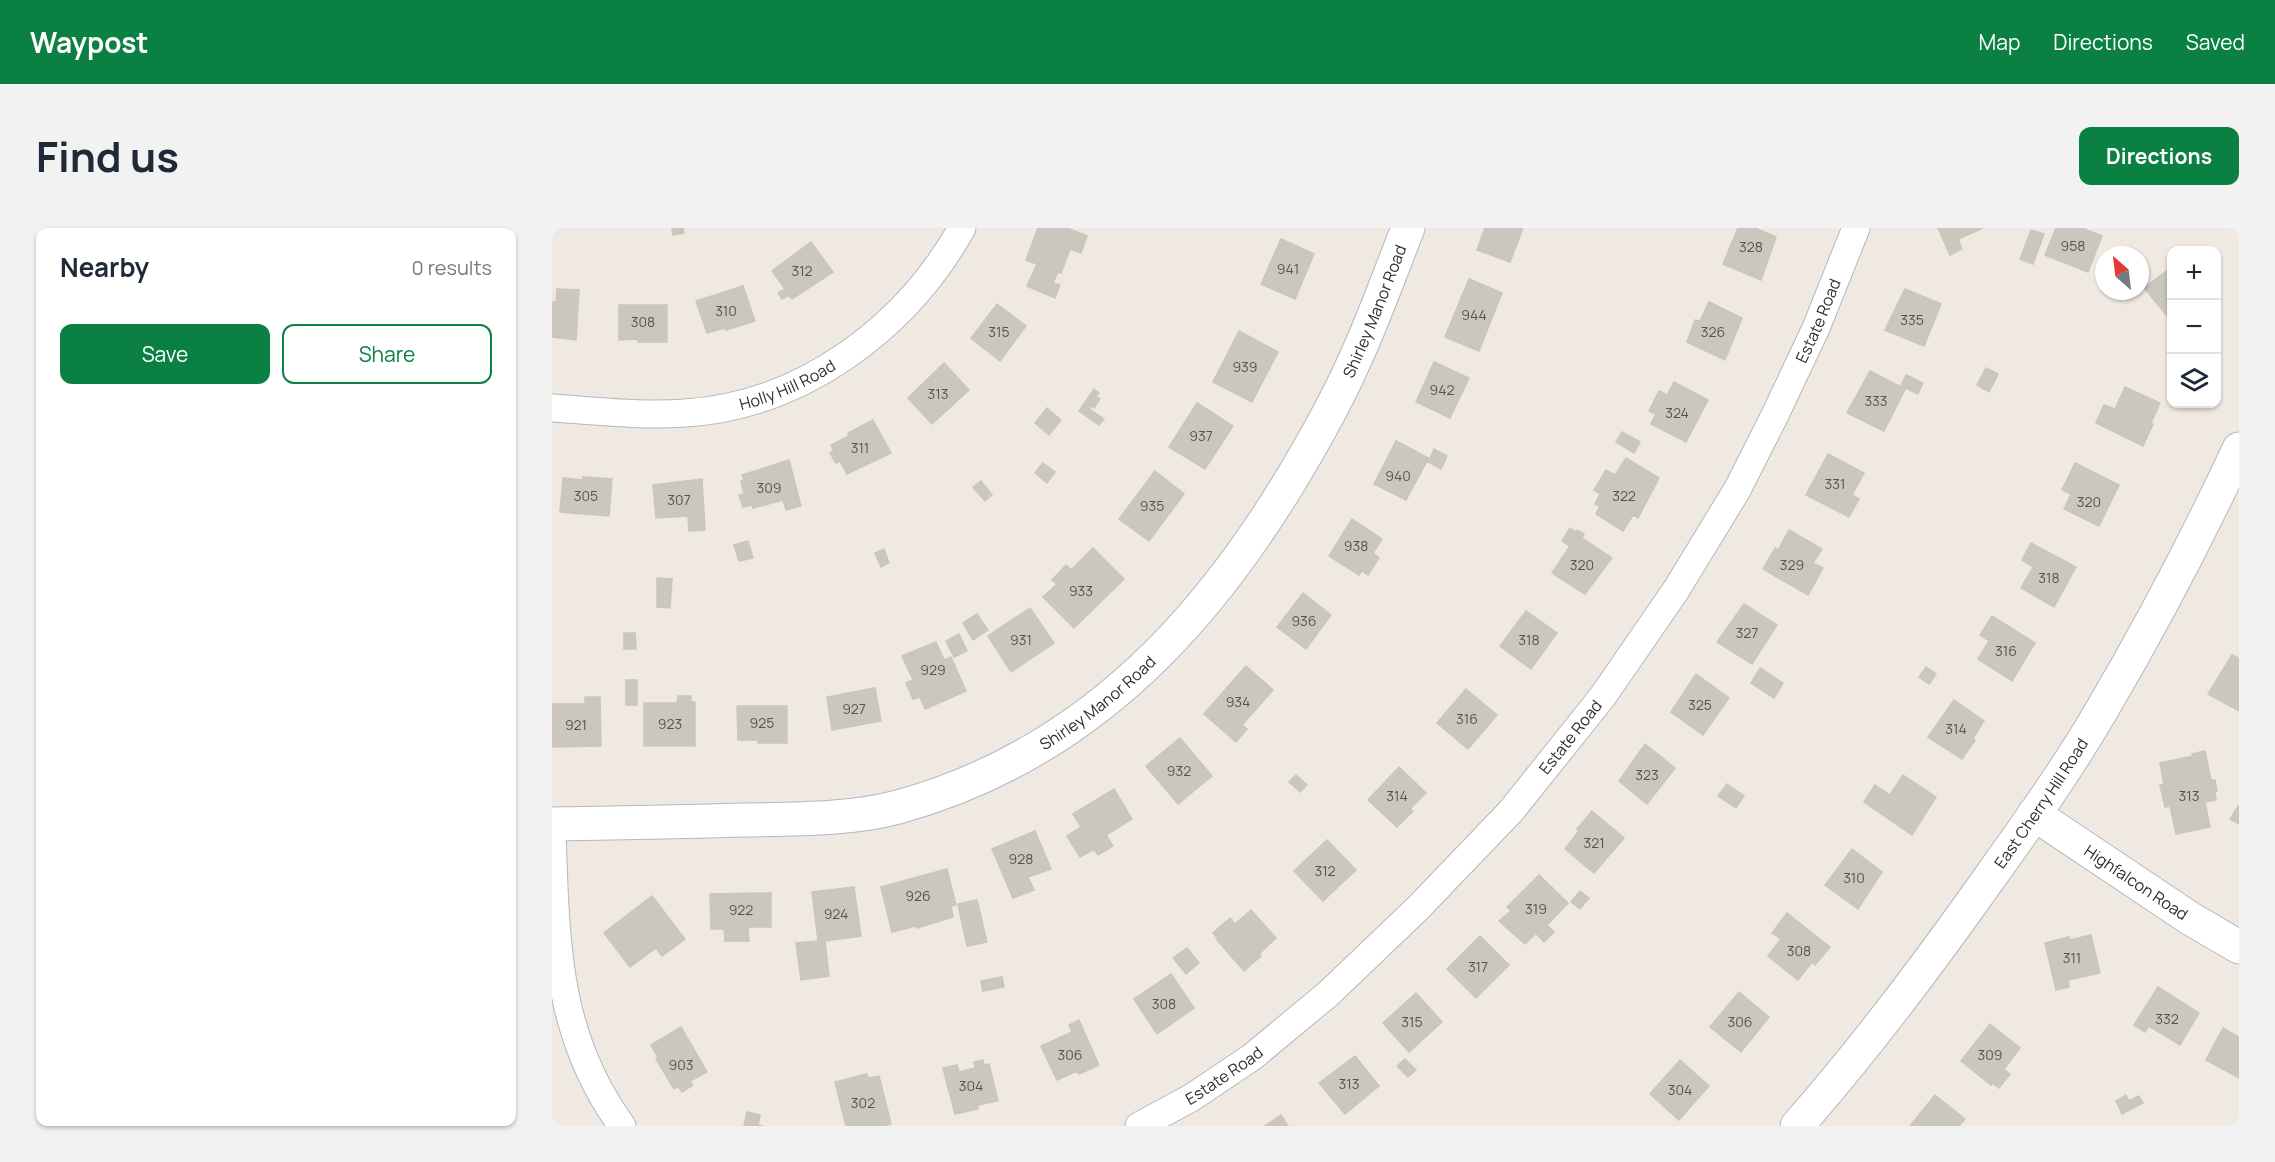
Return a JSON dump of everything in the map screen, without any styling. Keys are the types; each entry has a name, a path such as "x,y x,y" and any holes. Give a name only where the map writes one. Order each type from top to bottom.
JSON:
{"street":[{"name":"Holly Hill Road","path":"552,408 618,413 685,413 738,405 787,388 831,366 882,330 921,288 952,246 962,228"},
{"name":"Shirley Manor Road","path":"552,824 780,819 836,816 895,807 1001,768 1052,741 1101,706 1144,668 1208,600 1273,510 1332,408 1373,320 1408,228"},
{"name":"Estate Road","path":"1139,1126 1191,1098 1252,1057 1328,994 1418,908 1511,811 1588,714 1676,590 1737,490 1816,328 1856,228"},
{"name":"East Cherry Hill Road","path":"1797,1126 1913,984 2034,814 2099,715 2156,612 2239,449"},
{"name":"Highfalcon Road","path":"2034,814 2191,919 2239,947"},
{"path":"552,832 557,944 564,992 576,1035 590,1070 622,1126"}],"building":[{"path":"672,228 683,228 684,233 673,235"},
{"path":"1038,228 1067,228 1087,236 1081,253 1070,249 1061,273 1058,272 1053,283 1060,285 1055,298 1027,286 1037,264 1026,260"},
{"path":"1485,228 1523,228 1510,262 1477,250"},
{"path":"1738,228 1755,228 1776,237 1761,280 1723,264"},
{"path":"1938,228 1983,228 1958,239 1962,249 1950,255"},
{"path":"2056,228 2082,228 2102,236 2098,246 2095,246 2095,254 2088,272 2045,255"},
{"path":"2031,230 2044,234 2033,264 2020,259"},
{"path":"1281,239 1314,254 1295,299 1261,284"},
{"path":"811,242 833,272 792,299 789,295 782,299 778,293 785,289 772,271"},
{"path":"2167,271 2167,316 2149,294 2149,284"},
{"path":"1469,279 1502,293 1479,351 1445,337"},
{"path":"743,286 755,321 707,333 696,301"},
{"path":"557,289 579,290 576,340 552,337 552,302 556,302"},
{"path":"1905,289 1941,304 1924,346 1885,330"},
{"path":"1709,302 1742,318 1725,360 1687,342 1695,320 1700,321"},
{"path":"997,304 1026,326 1000,361 971,338"},
{"path":"619,305 667,305 667,342 619,340"},
{"path":"1239,331 1278,352 1252,402 1213,382"},
{"path":"1434,362 1469,378 1450,418 1416,402"},
{"path":"944,363 969,390 932,424 908,398"},
{"path":"1986,368 1998,374 1989,392 1977,385"},
{"path":"1870,371 1905,389 1884,431 1847,413"},
{"path":"1906,375 1923,383 1918,394 1901,386"},
{"path":"1674,382 1708,400 1686,442 1651,424 1656,414 1649,411 1659,391 1667,395"},
{"path":"2125,387 2160,403 2143,446 2096,423 2104,405 2115,409"},
{"path":"1094,389 1099,393 1096,396 1100,399 1094,408 1091,406 1089,409 1104,419 1099,425 1079,411"},
{"path":"1197,403 1233,426 1205,469 1169,447"},
{"path":"1047,408 1061,420 1049,435 1035,423"},
{"path":"873,420 891,453 847,474 840,461 836,463 830,453 834,451 831,445"},
{"path":"1622,432 1640,442 1634,453 1616,442"},
{"path":"1396,441 1430,459 1434,449 1447,456 1441,469 1427,461 1406,500 1374,484"},
{"path":"1828,454 1864,473 1852,495 1859,499 1849,517 1806,495"},
{"path":"1626,458 1659,478 1638,518 1633,515 1623,531 1596,514 1600,506 1595,504 1600,494 1594,490 1606,470 1615,475"},
{"path":"789,460 801,506 786,510 783,500 753,508 752,505 743,507 739,495 744,494 742,475"},
{"path":"1043,463 1055,472 1047,483 1035,473"},
{"path":"2075,463 2119,485 2099,526 2064,509 2071,494 2062,490"},
{"path":"1155,471 1184,494 1149,541 1119,519"},
{"path":"583,477 612,479 609,516 560,512 563,478 583,480"},
{"path":"702,479 705,530 689,531 688,516 656,518 653,485"},
{"path":"981,481 992,495 985,501 973,487"},
{"path":"1352,519 1382,539 1373,553 1379,558 1368,575 1362,571 1359,575 1329,556"},
{"path":"1570,528 1584,534 1582,538 1612,558 1585,594 1552,573 1570,546 1562,541"},
{"path":"1789,530 1822,549 1813,563 1823,568 1808,595 1763,569 1775,548 1778,550"},
{"path":"748,541 753,558 739,561 734,545"},
{"path":"2031,543 2076,567 2054,607 2021,588 2033,567 2022,560"},
{"path":"1093,548 1124,579 1074,628 1043,597 1057,584 1052,580 1066,565 1071,570"},
{"path":"884,549 889,563 881,567 875,553"},
{"path":"657,578 672,579 670,608 657,607"},
{"path":"1303,593 1331,615 1306,649 1277,627"},
{"path":"1744,604 1777,625 1752,664 1717,642"},
{"path":"1030,608 1054,643 1011,672 988,636"},
{"path":"1526,611 1557,633 1531,669 1500,646"},
{"path":"977,614 988,630 973,640 963,623"},
{"path":"1992,616 2035,643 2012,681 1978,659 1989,641 1980,635"},
{"path":"624,633 635,633 636,649 624,649"},
{"path":"959,634 967,651 954,657 946,641"},
{"path":"936,642 944,660 951,657 966,691 925,709 920,697 913,699 906,683 913,680 902,656"},
{"path":"2232,655 2239,658 2239,711 2208,694"},
{"path":"1246,666 1273,690 1242,725 1247,729 1236,742 1204,714"},
{"path":"1926,667 1936,674 1929,684 1919,677"},
{"path":"1760,668 1783,683 1774,698 1751,683"},
{"path":"1696,674 1729,698 1703,735 1671,712"},
{"path":"626,680 637,680 637,705 626,705"},
{"path":"875,688 881,721 832,730 827,697"},
{"path":"1466,689 1497,715 1468,749 1437,723"},
{"path":"678,696 691,696 691,702 695,702 695,746 644,746 644,703 677,703"},
{"path":"585,697 600,697 601,746 552,747 552,704 585,704"},
{"path":"1954,700 1984,721 1962,759 1928,737"},
{"path":"737,706 787,706 787,743 738,740"},
{"path":"1180,738 1212,776 1178,804 1146,766"},
{"path":"1645,744 1675,768 1647,804 1619,781"},
{"path":"2205,751 2211,780 2215,780 2217,791 2215,792 2216,800 2205,802 2210,827 2176,834 2170,806 2165,807 2160,785 2164,784 2160,763"},
{"path":"1399,767 1426,793 1397,827 1368,800"},
{"path":"1296,775 1307,785 1300,792 1289,782"},
{"path":"1903,775 1936,797 1912,835 1864,802 1875,785 1890,795"},
{"path":"1727,784 1744,796 1736,808 1718,796"},
{"path":"1114,789 1132,819 1106,835 1113,846 1098,855 1094,849 1080,857 1067,836 1081,827 1073,814"},
{"path":"2239,805 2239,824 2230,819"},
{"path":"1592,811 1624,838 1594,873 1565,849 1579,831 1577,829"},
{"path":"1035,831 1051,869 1028,877 1034,890 1013,898 992,849"},
{"path":"1327,840 1356,870 1323,901 1294,871"},
{"path":"1852,849 1882,872 1858,909 1825,885"},
{"path":"947,869 956,905 951,906 953,917 917,928 916,926 892,932 881,887"},
{"path":"1539,875 1568,903 1547,925 1554,932 1544,942 1536,933 1525,944 1499,921 1511,911 1507,907"},
{"path":"854,887 861,936 825,941 829,976 801,980 796,943 818,941 812,892"},
{"path":"1580,891 1589,898 1580,909 1571,902"},
{"path":"771,893 771,927 748,927 749,941 725,941 724,929 711,929 710,894"},
{"path":"652,896 685,939 662,956 656,948 630,967 604,933"},
{"path":"977,900 987,942 967,946 958,904"},
{"path":"1251,910 1276,938 1244,971 1213,933 1230,918 1235,924"},
{"path":"1787,913 1830,947 1815,965 1812,962 1798,980 1768,956 1781,939 1772,933"},
{"path":"2091,935 2100,973 2068,980 2069,987 2056,990 2045,943"},
{"path":"1480,936 1509,965 1476,998 1447,969"},
{"path":"1187,948 1199,963 1186,974 1173,958"},
{"path":"1171,974 1194,1008 1157,1034 1134,999"},
{"path":"1002,977 1004,987 983,991 981,981"},
{"path":"2158,987 2199,1013 2180,1045 2149,1026 2145,1032 2134,1025"},
{"path":"1739,992 1769,1017 1741,1052 1710,1027"},
{"path":"1416,993 1442,1022 1409,1052 1383,1023"},
{"path":"1079,1020 1099,1065 1057,1080 1041,1046 1072,1032 1069,1025"},
{"path":"1990,1024 2020,1048 2004,1069 2010,1074 1999,1088 1992,1083 1991,1085 1961,1061"},
{"path":"681,1027 707,1072 690,1081 693,1085 682,1092 678,1086 674,1089 656,1059 658,1058 651,1045"},
{"path":"2223,1028 2239,1037 2239,1078 2206,1060"},
{"path":"1355,1056 1379,1086 1345,1114 1319,1083"},
{"path":"1405,1059 1416,1070 1408,1077 1397,1066"},
{"path":"983,1060 984,1065 989,1064 998,1101 978,1105 978,1109 955,1114 943,1068 957,1065 959,1072 975,1068 974,1062"},
{"path":"1680,1060 1709,1086 1679,1120 1650,1094"},
{"path":"867,1074 868,1078 879,1076 891,1124 846,1126 835,1082"},
{"path":"1935,1095 1965,1119 1959,1126 1910,1126"},
{"path":"2126,1095 2129,1101 2139,1096 2143,1103 2122,1114 2116,1101"},
{"path":"747,1112 760,1115 758,1125 763,1126 744,1126"},
{"path":"1281,1115 1288,1126 1265,1126"}]}
